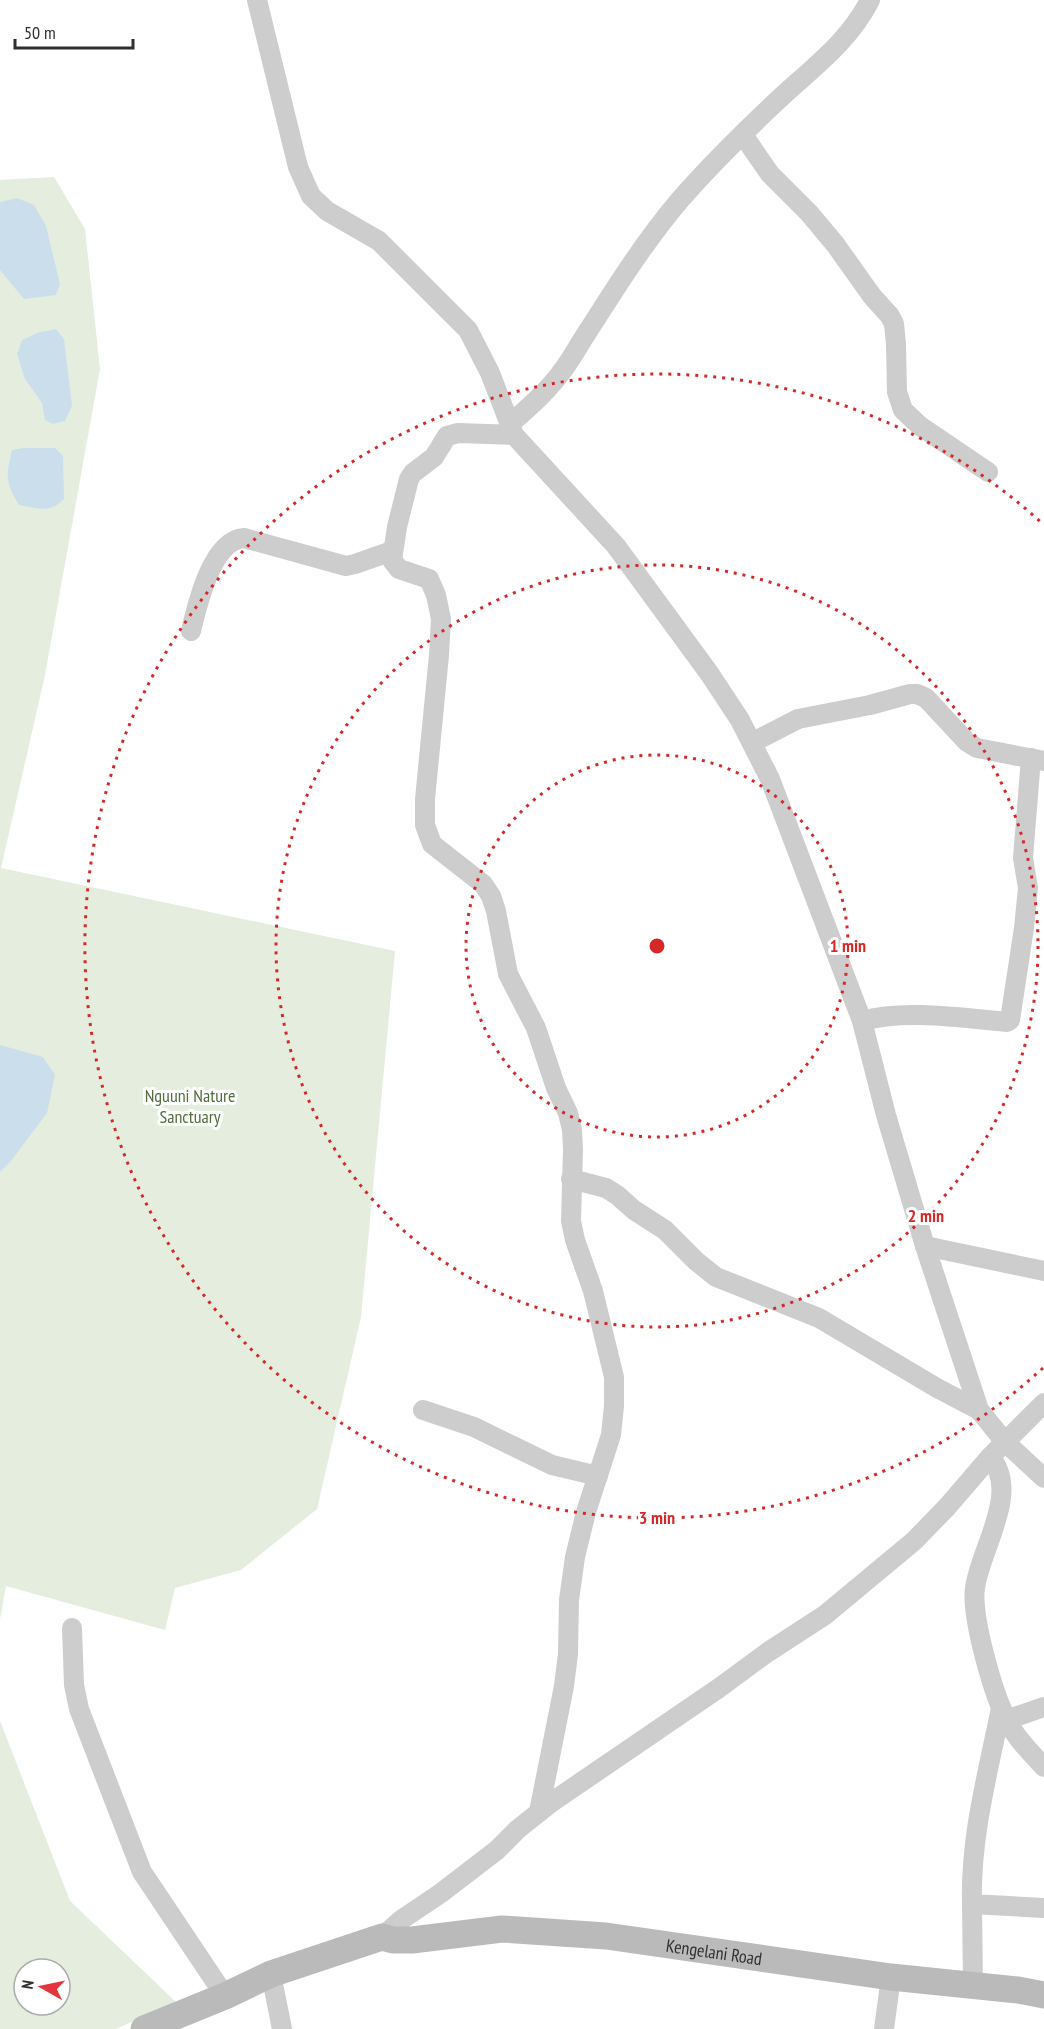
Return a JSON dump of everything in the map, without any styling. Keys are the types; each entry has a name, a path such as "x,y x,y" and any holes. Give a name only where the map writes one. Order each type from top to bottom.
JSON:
{"main road":[{"name":"Kengelani Road","path":"382,1937 393,1940 412,1940 502,1929 606,1935 891,1977 1044,1995"},
{"path":"144,2029 225,1996 271,1974 382,1937"}],"street":[{"path":"257,0 298,167 311,196 327,211 379,241 468,330 490,373 511,430 615,546 709,673 753,742 770,779 862,1021 886,1115 925,1246 979,1410 1005,1442 1044,1478"},
{"path":"539,1812 566,1671 569,1600 575,1557 586,1512 611,1436 614,1377 571,1221 572,1130 568,1113 556,1088 536,1028 508,974 491,896 483,884 440,852 428,836 425,825 425,799 441,619 436,594 429,579 399,569 394,565 392,550 409,479 413,473 431,461 447,436 458,433 511,430 564,369 588,329 659,225 708,169 831,52 854,27 870,0"},
{"path":"743,135 770,174 809,213 890,316 894,324 896,344 898,402 903,410 920,426 988,472"},
{"path":"191,631 198,602 208,576 224,547 236,539 244,538 346,566 392,550"},
{"path":"753,742 798,719 917,694 935,706 966,742 977,748 1037,760 1023,858 1028,888 1024,927 1010,1020 1006,1022 900,1014 862,1021"},
{"path":"571,1179 606,1188 617,1195 634,1210 665,1230 716,1277 819,1318 937,1388 979,1410"},
{"path":"925,1246 1044,1271"},
{"path":"382,1937 401,1920 441,1893 496,1850 539,1812 768,1652 825,1615 914,1541 947,1508 990,1457 1044,1403"},
{"path":"423,1410 474,1427 544,1462 598,1476"},
{"path":"990,1457 1000,1473 1000,1507 975,1589 978,1629 1004,1714 1018,1738 1044,1767"},
{"path":"72,1628 74,1685 79,1709 142,1872 225,1996"},
{"path":"1004,1714 1044,1707"},
{"path":"973,1985 971,1880 974,1840 1004,1714"},
{"path":"972,1904 1044,1908"},
{"path":"271,1974 282,2029"},
{"path":"884,2029 891,1977"}],"green space":[{"name":"Nguuni Nature Sanctuary","path":"54,177 85,229 100,369 45,675 1,868 395,951 361,1317 317,1509 241,1570 175,1588 165,1630 6,1586 0,1619 0,180"},
{"path":"0,1721 70,1901 176,2002 116,2029 0,2029"}],"water":[{"path":"17,198 34,205 46,226 60,284 56,295 24,299 0,270 0,202"},
{"path":"56,329 64,339 72,406 65,421 53,424 45,420 42,403 25,379 17,354 22,340 37,333"},
{"path":"55,448 63,456 64,499 59,504 43,509 19,505 11,490 8,473 12,450"},
{"path":"0,1045 43,1057 55,1075 47,1113 0,1172"}]}
